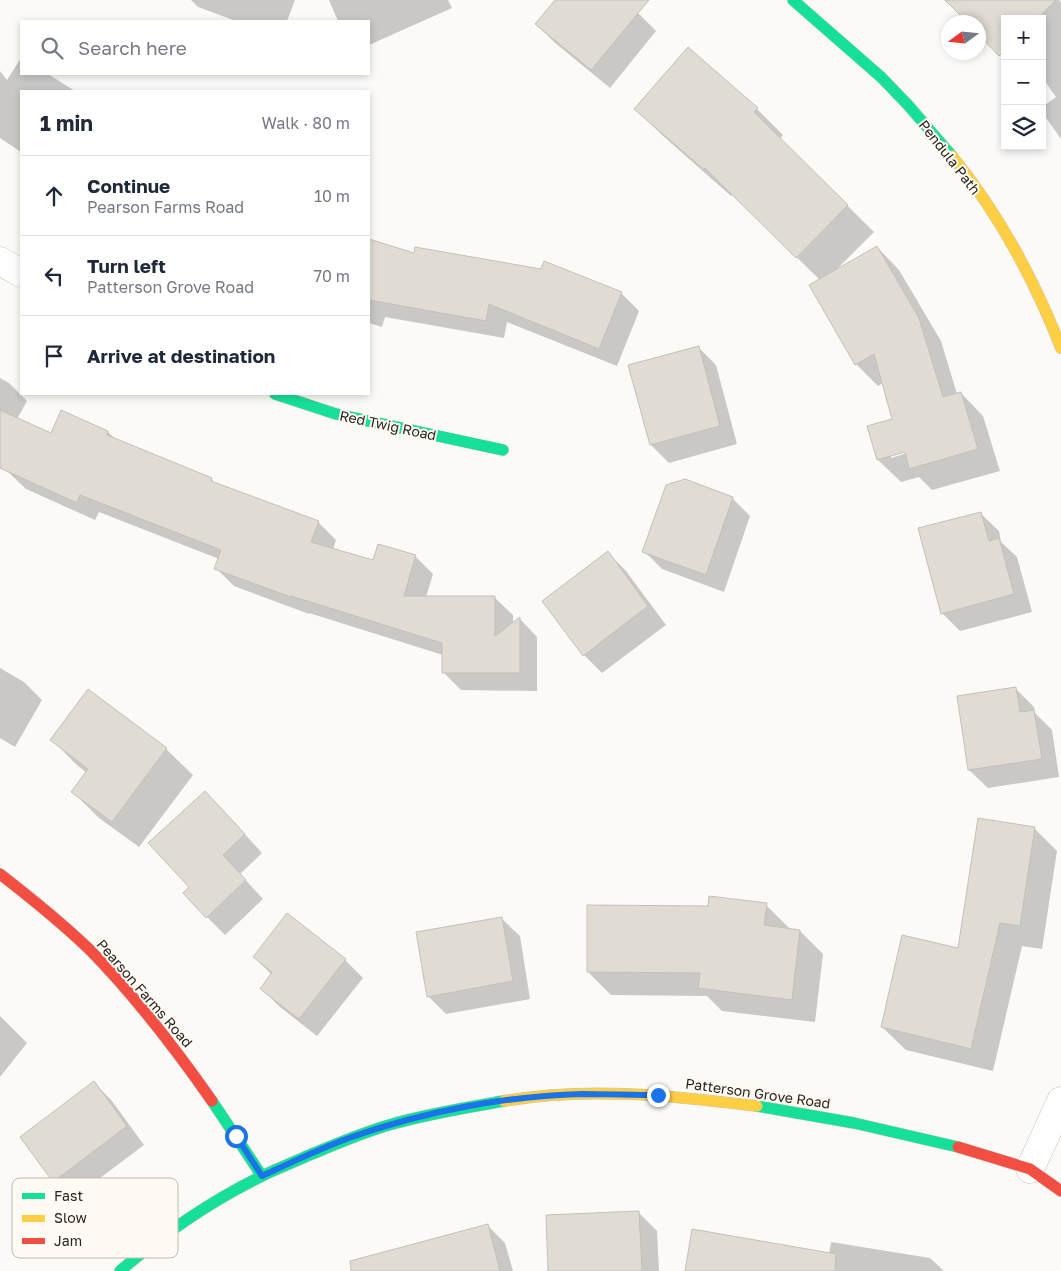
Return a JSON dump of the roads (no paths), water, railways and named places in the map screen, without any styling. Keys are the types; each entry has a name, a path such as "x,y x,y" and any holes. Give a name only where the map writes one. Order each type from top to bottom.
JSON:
{"street":[{"name":"Pendula Path","path":"793,0 870,68 938,138 1006,234 1052,322 1061,348"},
{"path":"0,261 20,272"},
{"name":"Red Twig Road","path":"279,395 336,414 503,450"},
{"name":"Pearson Farms Road","path":"0,874 38,904 85,946 140,1005 184,1061 262,1176"},
{"name":"Patterson Grove Road","path":"178,1227 262,1176 347,1139 389,1125 440,1112 509,1100 582,1094 658,1095 756,1106 854,1123 939,1142 1030,1169 1061,1191"},
{"path":"1030,1169 1061,1101"},
{"name":"Patterson Grove Road","path":"120,1271 135,1258"}]}
